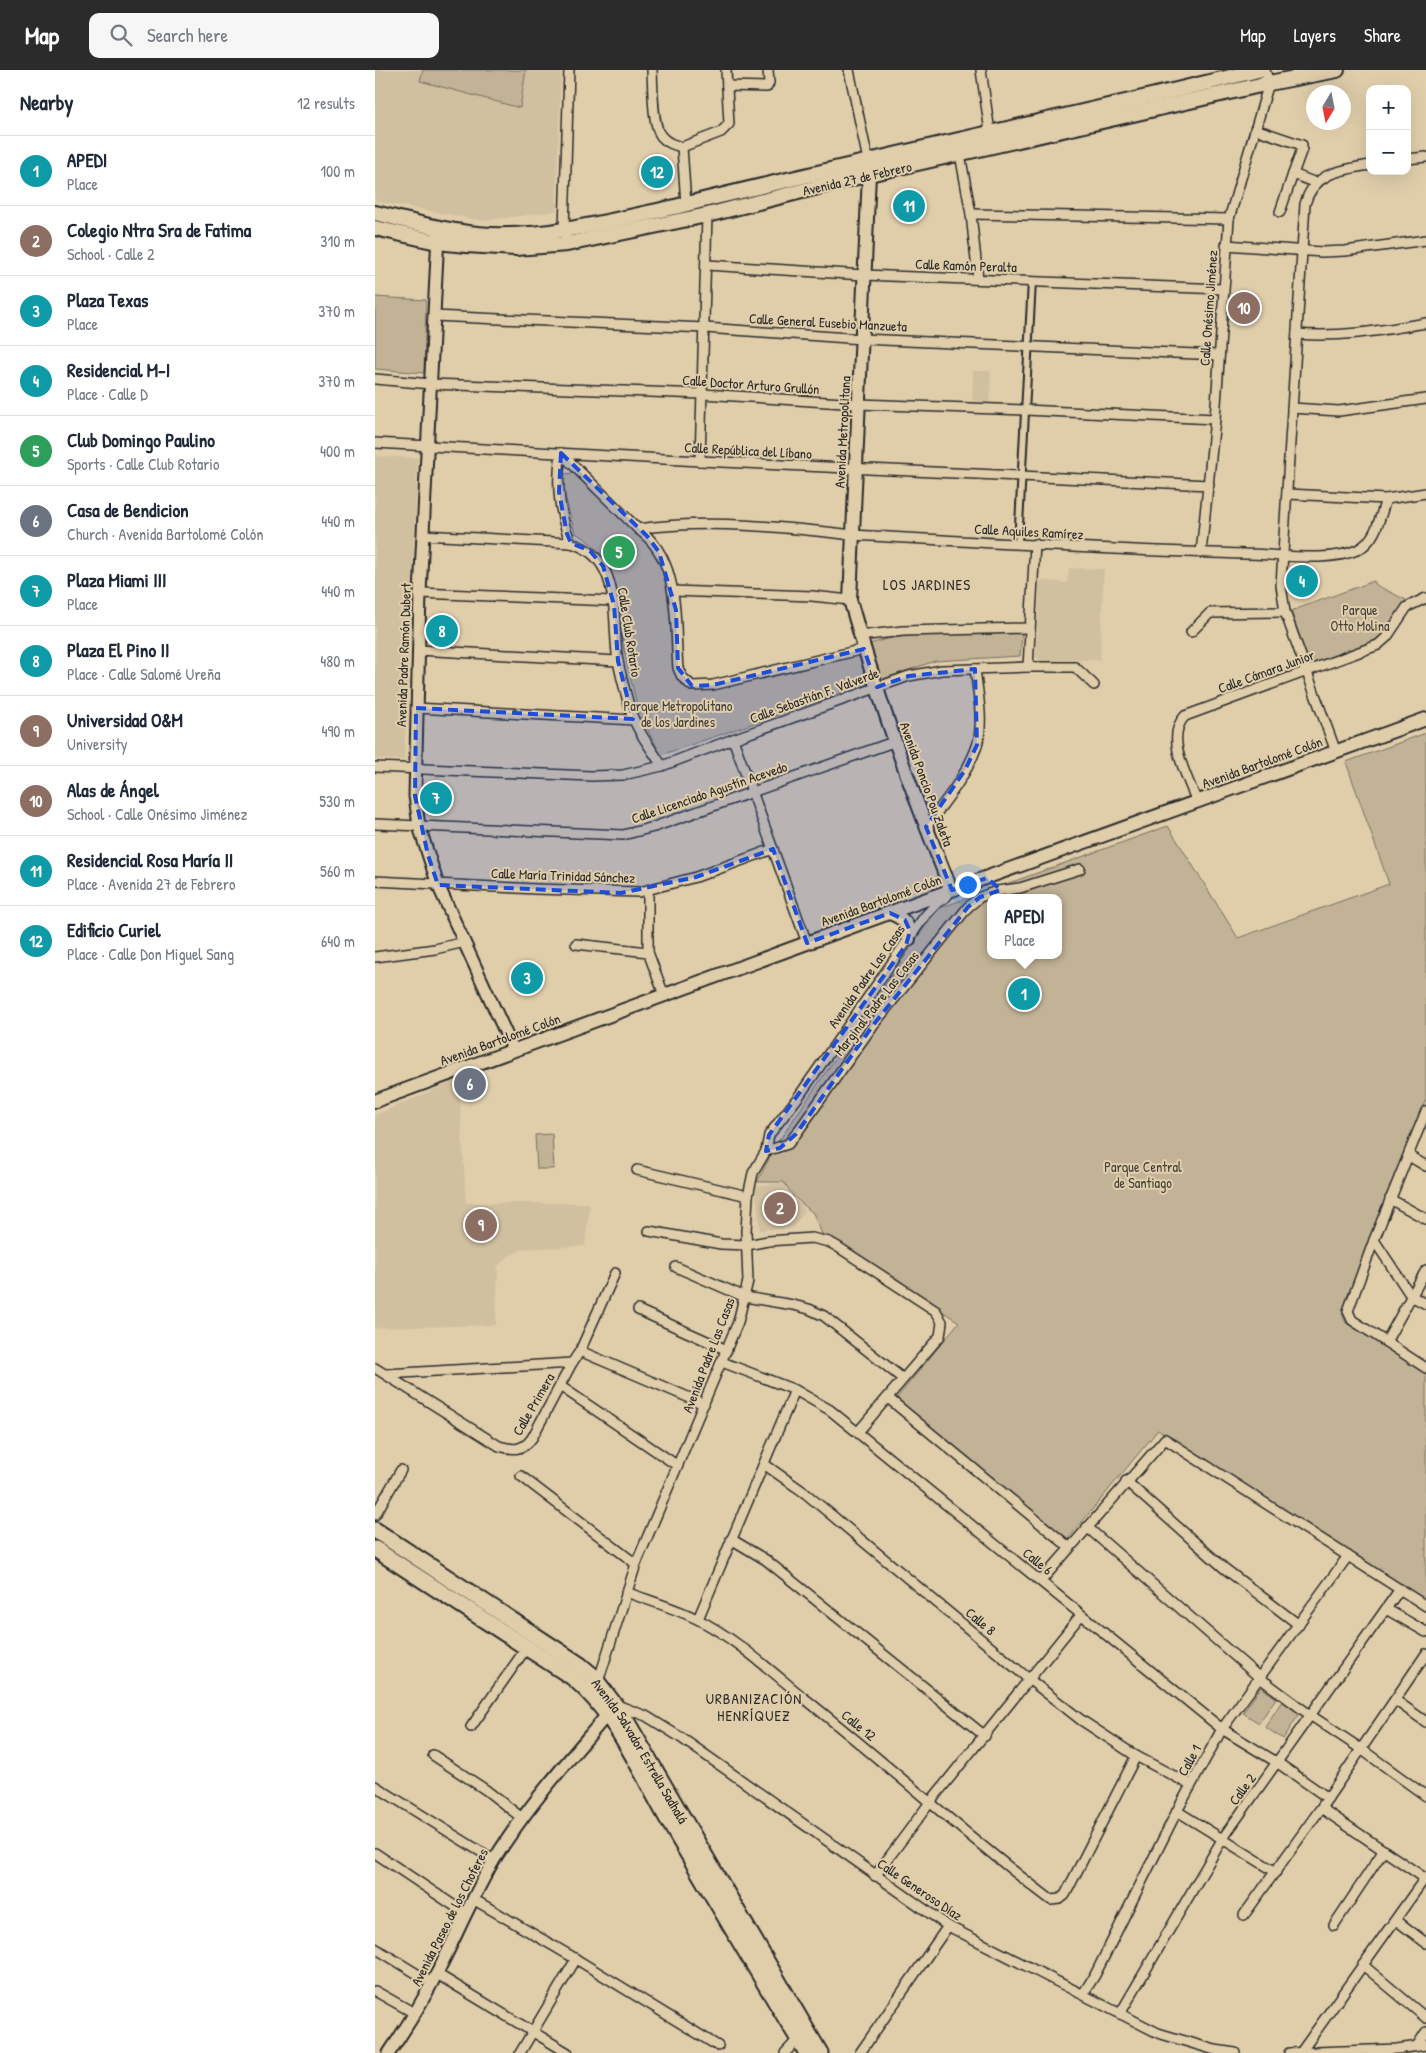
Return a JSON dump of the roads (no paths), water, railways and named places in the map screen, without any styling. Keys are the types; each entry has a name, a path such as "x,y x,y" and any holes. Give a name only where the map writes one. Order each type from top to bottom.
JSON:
{"highway":[{"name":"Avenida Salvador Estrella Sadhalá","path":"375,1530 580,1665 610,1709 807,2053"},
{"name":"Avenida Salvador Estrella Sadhalá","path":"375,1549 527,1648 595,1689"},
{"name":"Avenida Salvador Estrella Sadhalá","path":"610,1709 632,1730 821,2053"}],"main road":[{"name":"Avenida 27 de Febrero","path":"375,228 437,242 516,248 567,244 707,215 990,132 1162,94 1258,70"},
{"name":"Avenida 27 de Febrero","path":"375,214 438,228 491,234 531,233 564,229 626,218 869,167 960,154 1267,76 1337,70"},
{"name":"Avenida Metropolitana","path":"869,167 850,600 859,636 877,687"},
{"name":"Avenida Poncio Pou Zaleta","path":"877,687 926,827 948,882 949,891"},
{"name":"Avenida Bartolomé Colón","path":"375,1101 513,1049 1426,719"},
{"path":"889,913 905,920 909,926 909,939"}],"street":[{"path":"567,244 564,229 569,70"},
{"path":"652,70 657,128 668,142 682,147 721,132 729,124 726,70"},
{"path":"727,86 767,87 768,70"},
{"path":"849,70 869,167"},
{"path":"981,70 990,132"},
{"name":"Calle Onésimo Jiménez","path":"1201,553 1215,419 1229,219 1255,129 1267,76"},
{"path":"1255,129 1302,145 1280,212"},
{"path":"682,147 687,204"},
{"path":"960,154 971,214 978,278"},
{"path":"1411,159 1426,157"},
{"path":"1335,752 1285,612 1281,585 1281,554 1288,494 1305,204 1315,183 1333,172 1366,166"},
{"path":"1293,174 1315,183"},
{"path":"971,214 1229,219"},
{"path":"700,461 707,215"},
{"name":"Avenida Padre Ramón Dubert","path":"438,228 420,593 415,796 419,826 438,884 513,1049"},
{"path":"1226,246 1302,252 1345,252 1426,240"},
{"name":"Calle Ramón Peralta","path":"707,265 863,275 1223,289"},
{"path":"1018,544 1031,281"},
{"name":"Calle General Eusebio Manzueta","path":"435,316 705,328 862,339 1219,355"},
{"path":"1297,334 1314,336 1352,334 1426,323"},
{"name":"Calle Doctor Arturo Grullón","path":"375,379 431,384 703,394 859,404 1215,419"},
{"path":"1292,408 1339,411 1426,398"},
{"name":"Calle República del Líbano","path":"375,443 856,469 1022,475 1209,485"},
{"path":"561,453 638,530 647,536 659,552 673,592 677,610 679,668 682,677 693,686 713,685 864,649"},
{"path":"423,535 571,544 559,492 561,453"},
{"path":"1288,494 1385,499 1426,493"},
{"name":"Calle Aquiles Ramírez","path":"638,530 689,524 811,530 852,536 1201,553 1333,557 1359,549 1377,528 1385,499"},
{"name":"Calle Club Rotario","path":"571,544 590,551 599,560 607,578 613,601 618,661 634,720 662,766"},
{"path":"1027,667 1035,544"},
{"path":"673,592 775,594 850,600"},
{"path":"420,593 613,601"},
{"name":"Calle Cámara Junior","path":"1197,802 1176,745 1179,722 1194,712 1383,642 1407,607 1426,598"},
{"path":"1191,632 1210,613 1285,612"},
{"path":"859,636 903,631 1029,628"},
{"path":"418,650 618,661"},
{"name":"Calle Sebastián F. Valverde","path":"375,767 591,776 623,775 662,766 909,676 942,670 1075,667 1094,685"},
{"path":"926,827 965,770 977,745 979,705 975,669"},
{"path":"416,708 634,720"},
{"path":"733,739 807,943"},
{"name":"Calle Licenciado Agustín Acevedo","path":"375,824 623,835 644,831 896,741"},
{"name":"Calle María Trinidad Sánchez","path":"375,881 621,893 648,890 696,877 773,849"},
{"name":"Marginal Padre Las Casas","path":"988,894 1001,890 1019,888 1080,869"},
{"path":"987,878 1001,890"},
{"path":"648,890 648,952 664,995"},
{"name":"Avenida Padre Las Casas","path":"595,1689 636,1564 739,1322 748,1281 748,1196 753,1173 766,1151 769,1135 930,910 946,897 949,891"},
{"name":"Marginal Padre Las Casas","path":"766,1151 788,1144 884,1012 968,907 979,897 987,894"},
{"path":"375,958 435,949 465,942"},
{"path":"576,944 648,952"},
{"path":"867,999 884,1012"},
{"path":"1426,1111 1348,1306 1348,1314 1352,1320 1426,1368"},
{"path":"1409,1156 1426,1166"},
{"path":"637,1170 748,1196"},
{"path":"1390,1199 1426,1219"},
{"path":"649,1231 702,1242 747,1245 768,1241 812,1238 829,1242 936,1311 942,1322 940,1336 858,1432"},
{"path":"1374,1240 1411,1296 1426,1304"},
{"path":"676,1266 745,1298 793,1305 809,1309 824,1316 903,1379"},
{"path":"1386,1342 1426,1270"},
{"name":"Calle Primera","path":"375,1368 499,1446 519,1449 527,1445 580,1351 615,1273"},
{"path":"638,1310 727,1350"},
{"path":"580,1351 704,1404"},
{"name":"Calle 6","path":"722,1362 795,1390 830,1410 1222,1728 1278,1763 1328,1798"},
{"path":"385,1374 572,1363"},
{"path":"560,1386 678,1466"},
{"path":"698,1619 795,1390"},
{"path":"888,1398 1069,1547"},
{"path":"1041,1581 1126,1481 1165,1439 1426,1606"},
{"name":"Calle 8","path":"764,1464 805,1493 1030,1680 1081,1720 1136,1756 1191,1785"},
{"path":"375,1515 401,1470"},
{"path":"521,1476 636,1564"},
{"path":"1126,1481 1224,1568 1299,1625"},
{"path":"1087,1527 1260,1678 1309,1715 1361,1749 1425,1795"},
{"path":"731,1539 766,1560 985,1736"},
{"name":"Calle 1","path":"1083,1994 1095,1975 1177,1811 1222,1728 1348,1556"},
{"name":"Calle 2","path":"1120,2014 1223,1838 1400,1589"},
{"name":"Calle 12","path":"627,1592 698,1619 759,1662 931,1802 966,1834 1051,1900 1060,1899 1065,1894 1136,1756"},
{"path":"1386,1609 1426,1632"},
{"path":"875,1876 931,1802 1081,1615"},
{"path":"471,1727 527,1648"},
{"path":"1244,1915 1425,1658"},
{"path":"1395,1700 1426,1722"},
{"name":"Avenida Paseo de los Choferes","path":"389,2053 416,2014 435,1979 465,1913 494,1860 522,1818 610,1709"},
{"name":"Calle Generoso Díaz","path":"610,1709 646,1716 680,1736 948,1926 1158,2034 1215,2050 1235,2053"},
{"path":"433,1755 486,1790 522,1818"},
{"path":"375,1786 494,1860"},
{"path":"1301,2052 1425,1878 1321,1808"},
{"path":"1177,1811 1276,1872"},
{"path":"1333,1925 1385,1850"},
{"path":"375,1853 465,1913"},
{"path":"473,1899 719,2046"},
{"path":"1396,1920 1426,1943"},
{"path":"860,2053 948,1926"},
{"path":"375,1948 533,2032 568,2053"},
{"path":"520,2053 576,1959"},
{"path":"1363,1965 1426,2018"},
{"path":"375,2003 378,1993 416,2014"},
{"path":"1289,2053 1397,2051 1422,2046 1426,2032"},
{"path":"785,2053 798,2039"}],"place":[{"name":"Edificio Curiel","path":"657,172"},
{"name":"Residencial Rosa María II","path":"909,206"},
{"name":"Alas de Ángel","path":"1244,308"},
{"name":"Club Domingo Paulino","path":"619,552"},
{"name":"Residencial M-I","path":"1302,581"},
{"name":"Plaza El Pino II","path":"442,631"},
{"name":"Plaza Miami III","path":"436,798"},
{"name":"Plaza Texas","path":"527,978"},
{"name":"APEDI","path":"1024,994"},
{"name":"Casa de Bendicion","path":"470,1084"},
{"name":"Colegio Ntra Sra de Fatima","path":"780,1208"},
{"name":"Universidad O&M","path":"481,1225"}],"district":[{"name":"LOS JARDINES","path":"927,584"},
{"name":"URBANIZACIÓN HENRÍQUEZ","path":"754,1706"}],"park label":[{"name":"Parque Otto Molina","path":"1360,618"},
{"name":"Parque Metropolitano de los Jardines","path":"678,714"},
{"name":"Parque Central de Santiago","path":"1143,1174"}]}
